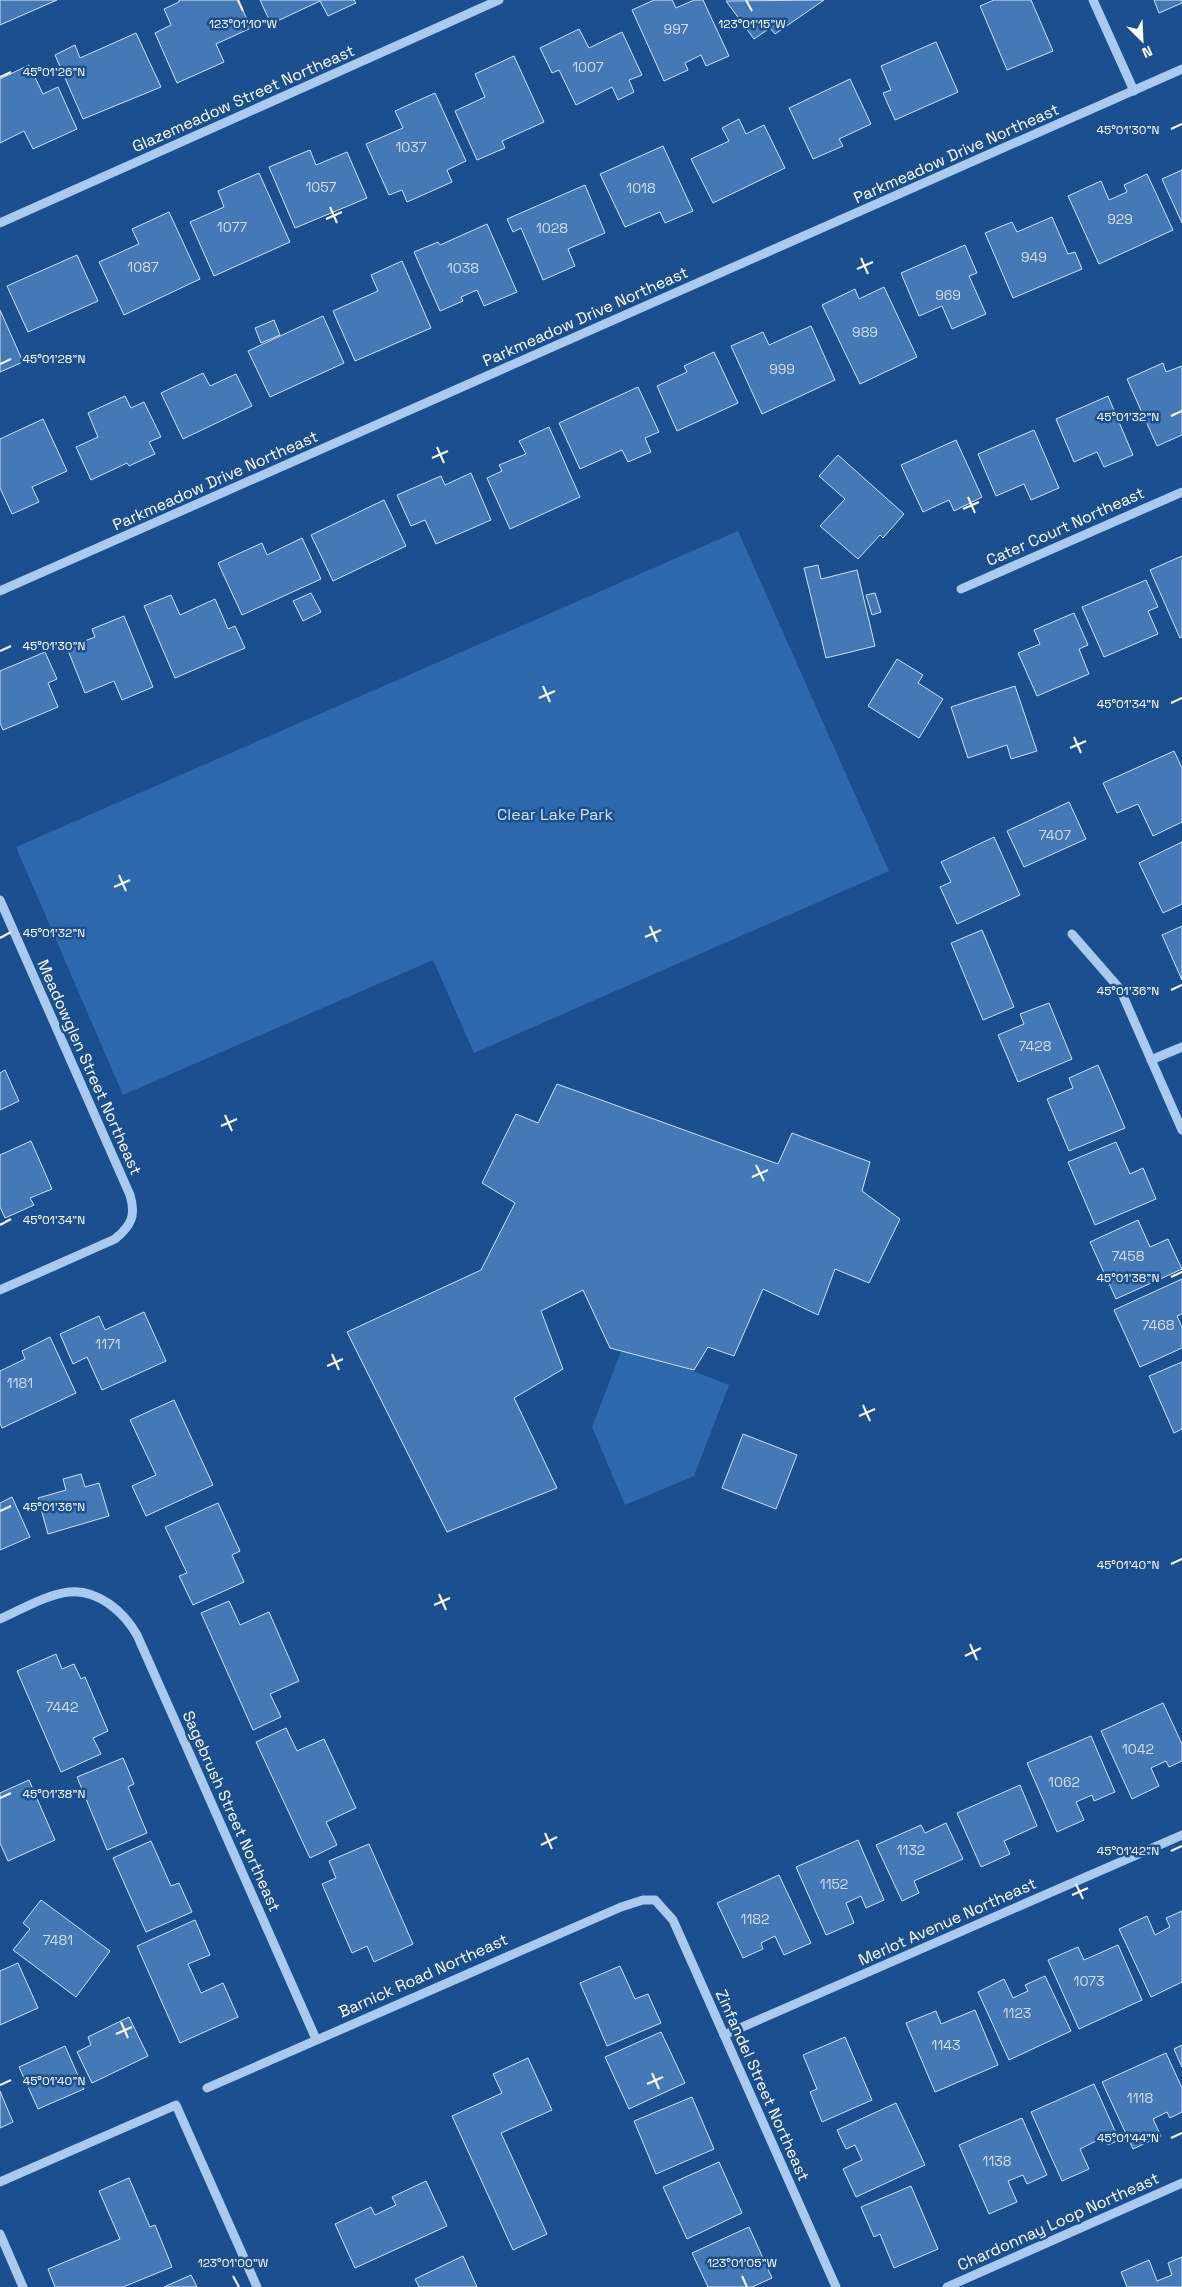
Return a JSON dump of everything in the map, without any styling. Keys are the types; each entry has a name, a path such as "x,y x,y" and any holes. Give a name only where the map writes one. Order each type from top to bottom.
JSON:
{"street":[{"name":"Glazemeadow Street Northeast","path":"0,223 499,0"},
{"path":"1093,0 1134,90"},
{"name":"Parkmeadow Drive Northeast","path":"0,591 1182,69"},
{"name":"Cater Court Northeast","path":"961,589 1182,492"},
{"name":"Meadowglen Street Northeast","path":"0,900 130,1194 134,1208 132,1220 126,1230 116,1239 0,1290"},
{"path":"1072,934 1120,989 1182,1130"},
{"path":"1151,1060 1182,1047"},
{"name":"Sagebrush Street Northeast","path":"0,1619 55,1595 68,1592 93,1595 109,1604 128,1620 137,1635 316,2039"},
{"name":"Merlot Avenue Northeast","path":"724,2035 1182,1835"},
{"name":"Barnick Road Northeast","path":"207,2088 621,1907 643,1900 655,1900"},
{"name":"Zinfandel Street Northeast","path":"655,1900 673,1920 836,2287"},
{"path":"0,2182 176,2105 257,2287"},
{"name":"Chardonnay Loop Northeast","path":"947,2287 1182,2183"},
{"path":"0,2234 23,2287"}],"green space":[{"name":"Clear Lake Park","path":"738,531 889,871 474,1053 433,960 123,1095 16,847"},
{"path":"624,1344 729,1385 694,1476 625,1505 592,1427"}],"building":[{"path":"0,0 57,0 0,25"},
{"path":"179,0 238,0 251,28 216,44 224,62 177,83 155,33 171,25 164,9 179,2"},
{"path":"260,0 354,0 356,3 328,16 320,1 271,24"},
{"path":"654,0 672,0 676,8 694,0 703,0 729,56 706,66 701,55 685,63 688,70 664,81 632,10"},
{"path":"824,0 775,34 770,28 754,39 726,1"},
{"path":"994,0 1031,0 1053,51 1007,70 980,6"},
{"path":"1154,0 1182,0 1182,3 1159,13"},
{"path":"579,29 589,48 622,32 642,75 629,80 634,92 618,100 612,87 576,105 559,70 552,73 540,48"},
{"path":"136,33 161,87 83,119 55,55 75,45 80,58"},
{"path":"936,42 958,92 895,120 883,93 891,90 881,66"},
{"path":"514,56 544,122 502,141 505,148 477,160 455,111 485,97 475,74"},
{"path":"29,65 43,94 58,87 77,129 33,149 24,131 0,143 0,79"},
{"path":"850,79 871,124 839,139 843,146 813,159 789,108"},
{"path":"435,93 466,161 447,170 452,182 407,202 402,190 389,195 366,144 403,128 395,111"},
{"path":"739,119 746,134 764,125 785,168 713,203 691,159 729,141 722,128"},
{"path":"663,146 693,211 665,223 660,212 625,227 600,174"},
{"path":"310,150 316,165 347,152 367,198 295,228 269,167"},
{"path":"1182,170 1182,223 1162,179"},
{"path":"259,173 290,242 214,276 190,222 224,207 218,191"},
{"path":"1147,174 1173,230 1099,264 1068,196 1101,181 1109,200 1127,192 1124,185"},
{"path":"585,185 605,233 568,249 575,266 543,280 521,228 513,232 507,219"},
{"path":"169,212 200,279 124,315 99,262 139,244 132,229"},
{"path":"1052,217 1068,254 1075,252 1082,269 1013,298 985,233 1012,222 1017,232"},
{"path":"487,224 517,292 484,306 477,290 461,297 463,301 440,311 414,252 438,242 440,245"},
{"path":"965,245 977,273 969,276 986,314 952,329 942,306 919,316 901,273"},
{"path":"77,255 98,301 28,332 7,286"},
{"path":"402,261 431,328 355,361 333,311 378,291 371,275"},
{"path":"884,287 917,357 860,384 822,305 855,289 859,299"},
{"path":"0,310 23,362 0,372"},
{"path":"323,316 344,363 270,397 248,351"},
{"path":"274,320 280,335 261,343 255,328"},
{"path":"811,326 835,380 762,414 731,346 763,332 769,345"},
{"path":"714,352 738,403 677,431 657,386 687,372 684,366"},
{"path":"1163,363 1166,372 1182,366 1182,435 1157,446 1127,379"},
{"path":"203,373 210,386 236,374 252,406 183,439 161,393"},
{"path":"638,387 659,432 645,438 651,452 628,462 622,450 580,469 559,423"},
{"path":"125,396 131,408 144,402 161,437 149,442 155,454 129,466 127,463 91,480 76,447 98,437 88,413"},
{"path":"1108,396 1133,455 1104,467 1097,452 1074,462 1056,419"},
{"path":"43,419 67,471 32,487 39,502 12,514 0,488 0,439"},
{"path":"549,427 580,497 510,529 487,478 502,471 499,465 526,454 519,441"},
{"path":"1034,430 1059,488 1031,500 1024,484 996,496 978,454"},
{"path":"956,440 982,497 954,511 949,500 923,512 901,465"},
{"path":"838,455 904,514 883,538 880,535 858,559 820,526 845,499 819,476"},
{"path":"471,473 491,520 436,544 425,520 411,526 397,495 441,476 445,485"},
{"path":"384,500 406,546 333,581 311,535"},
{"path":"302,538 321,579 242,615 218,563 262,543 267,555"},
{"path":"1182,556 1182,637 1180,638 1150,570"},
{"path":"818,565 821,579 857,570 875,646 826,658 804,568"},
{"path":"1146,580 1158,607 1148,611 1158,634 1104,657 1082,607"},
{"path":"311,593 321,612 303,621 293,601"},
{"path":"875,593 881,612 872,615 866,595"},
{"path":"171,595 180,615 215,599 228,629 235,626 245,648 175,678 144,606"},
{"path":"1074,613 1088,645 1079,649 1089,674 1037,696 1018,653 1040,644 1034,630"},
{"path":"124,616 153,687 122,700 114,681 85,693 67,648 95,637 92,629"},
{"path":"45,652 57,679 48,683 58,707 3,730 0,723 0,671"},
{"path":"897,659 923,675 918,683 943,699 919,738 868,706"},
{"path":"1015,686 1037,751 1011,759 1007,745 968,758 951,707"},
{"path":"1174,751 1182,768 1182,822 1153,836 1138,804 1117,813 1103,783"},
{"path":"1069,802 1086,839 1024,867 1007,831"},
{"path":"994,837 1020,895 957,924 940,887 951,882 941,862"},
{"path":"1182,842 1182,904 1163,913 1139,863"},
{"path":"1182,926 1182,980 1162,935"},
{"path":"982,930 1014,1007 983,1020 951,943"},
{"path":"1049,1003 1072,1059 1018,1082 998,1035 1024,1024 1020,1014"},
{"path":"1098,1065 1125,1128 1069,1151 1047,1099 1073,1088 1069,1078"},
{"path":"5,1070 19,1101 0,1110 0,1073"},
{"path":"557,1084 778,1164 792,1133 870,1162 862,1191 900,1219 869,1283 835,1269 818,1315 763,1289 734,1356 708,1347 694,1370 610,1348 583,1290 541,1311 563,1369 514,1398 557,1488 447,1532 347,1332 481,1270 515,1203 482,1183 516,1114 538,1123"},
{"path":"31,1141 52,1189 30,1198 34,1205 5,1218 0,1207 0,1155"},
{"path":"1116,1142 1130,1174 1143,1168 1156,1199 1095,1225 1068,1162"},
{"path":"1138,1220 1150,1247 1168,1239 1182,1269 1116,1299 1090,1242"},
{"path":"1182,1279 1182,1314 1177,1316 1182,1327 1182,1348 1140,1367 1114,1310"},
{"path":"144,1312 166,1361 102,1390 87,1357 73,1364 60,1334 99,1316 105,1330"},
{"path":"50,1337 76,1393 2,1428 0,1423 0,1371 25,1359 22,1351"},
{"path":"1182,1362 1182,1429 1174,1433 1149,1376"},
{"path":"174,1400 213,1485 146,1516 132,1486 156,1475 130,1420"},
{"path":"743,1434 797,1455 776,1509 722,1488"},
{"path":"81,1474 85,1487 99,1483 109,1516 48,1534 38,1498 66,1490 63,1479"},
{"path":"12,1497 30,1537 0,1550 0,1503"},
{"path":"218,1503 240,1551 232,1555 244,1582 193,1605 179,1576 187,1573 165,1527"},
{"path":"229,1601 240,1625 269,1612 299,1681 270,1694 281,1717 253,1730 201,1613"},
{"path":"56,1654 62,1669 74,1664 81,1679 85,1677 108,1731 93,1738 101,1754 61,1772 17,1671"},
{"path":"1163,1703 1182,1744 1182,1761 1169,1767 1166,1761 1151,1768 1159,1786 1132,1799 1101,1731"},
{"path":"286,1728 297,1751 324,1739 356,1808 326,1822 337,1845 310,1858 256,1742"},
{"path":"1091,1736 1115,1792 1094,1801 1092,1795 1076,1802 1084,1820 1057,1832 1027,1763"},
{"path":"123,1758 134,1784 128,1787 147,1833 107,1850 77,1777"},
{"path":"29,1780 55,1840 8,1861 0,1843 0,1793"},
{"path":"1020,1785 1037,1826 1004,1841 1010,1854 981,1867 957,1813"},
{"path":"946,1823 963,1859 914,1881 919,1893 902,1901 876,1845 921,1825 925,1833"},
{"path":"858,1840 884,1900 866,1908 861,1896 846,1903 854,1923 826,1935 796,1867"},
{"path":"151,1841 171,1886 179,1883 192,1912 146,1932 113,1858"},
{"path":"369,1844 413,1944 374,1962 367,1946 352,1953 322,1884 336,1878 329,1861"},
{"path":"779,1875 811,1943 784,1955 775,1936 761,1943 763,1949 743,1958 717,1903"},
{"path":"41,1900 110,1951 76,1997 13,1950 30,1929 23,1923"},
{"path":"1182,1911 1182,1982 1151,1997 1119,1929 1147,1916 1155,1935 1170,1927 1166,1918"},
{"path":"195,1920 210,1955 188,1964 201,1993 223,1983 238,2017 180,2043 137,1946"},
{"path":"1118,1945 1142,2000 1079,2029 1048,1960 1078,1947 1084,1960"},
{"path":"18,1963 38,2008 0,2025 0,1971"},
{"path":"620,1966 635,1999 648,1994 661,2023 607,2046 580,1983"},
{"path":"1045,1976 1071,2031 1009,2060 978,1992 1004,1979 1013,1998 1028,1991 1025,1985"},
{"path":"975,2010 998,2065 935,2092 906,2023 936,2011 941,2024"},
{"path":"129,2017 148,2056 92,2083 77,2052 91,2045 88,2037"},
{"path":"661,2032 685,2083 629,2109 605,2057"},
{"path":"845,2037 872,2100 822,2122 810,2092 817,2089 803,2055"},
{"path":"1182,2045 1182,2067 1174,2049"},
{"path":"65,2046 84,2089 38,2109 19,2067"},
{"path":"1166,2053 1182,2088 1182,2112 1170,2118 1167,2112 1153,2119 1161,2136 1133,2149 1102,2082"},
{"path":"528,2058 552,2110 501,2133 547,2234 513,2250 452,2116 502,2093 493,2074"},
{"path":"1094,2084 1119,2140 1108,2145 1104,2137 1080,2149 1089,2169 1062,2181 1031,2112"},
{"path":"0,2091 13,2122 0,2128"},
{"path":"692,2097 714,2149 656,2174 634,2121"},
{"path":"896,2103 925,2165 856,2197 843,2169 862,2160 855,2145 846,2149 837,2130"},
{"path":"1022,2118 1047,2175 1027,2184 1023,2175 1008,2181 1017,2202 989,2214 959,2145"},
{"path":"719,2162 742,2213 687,2239 663,2187"},
{"path":"129,2178 150,2227 155,2225 172,2267 123,2287 55,2287 48,2269 120,2239 99,2191"},
{"path":"426,2181 447,2226 355,2268 335,2224 371,2207 375,2215 396,2205 392,2197"},
{"path":"911,2186 938,2249 894,2268 880,2234 874,2237 861,2207"},
{"path":"749,2227 772,2278 752,2287 708,2287 692,2253"},
{"path":"463,2256 477,2287 419,2287 415,2279"},
{"path":"1182,2257 1182,2287 1127,2287 1121,2272 1149,2260 1157,2281 1172,2275 1168,2263"},
{"path":"191,2275 197,2287 164,2287"}]}
